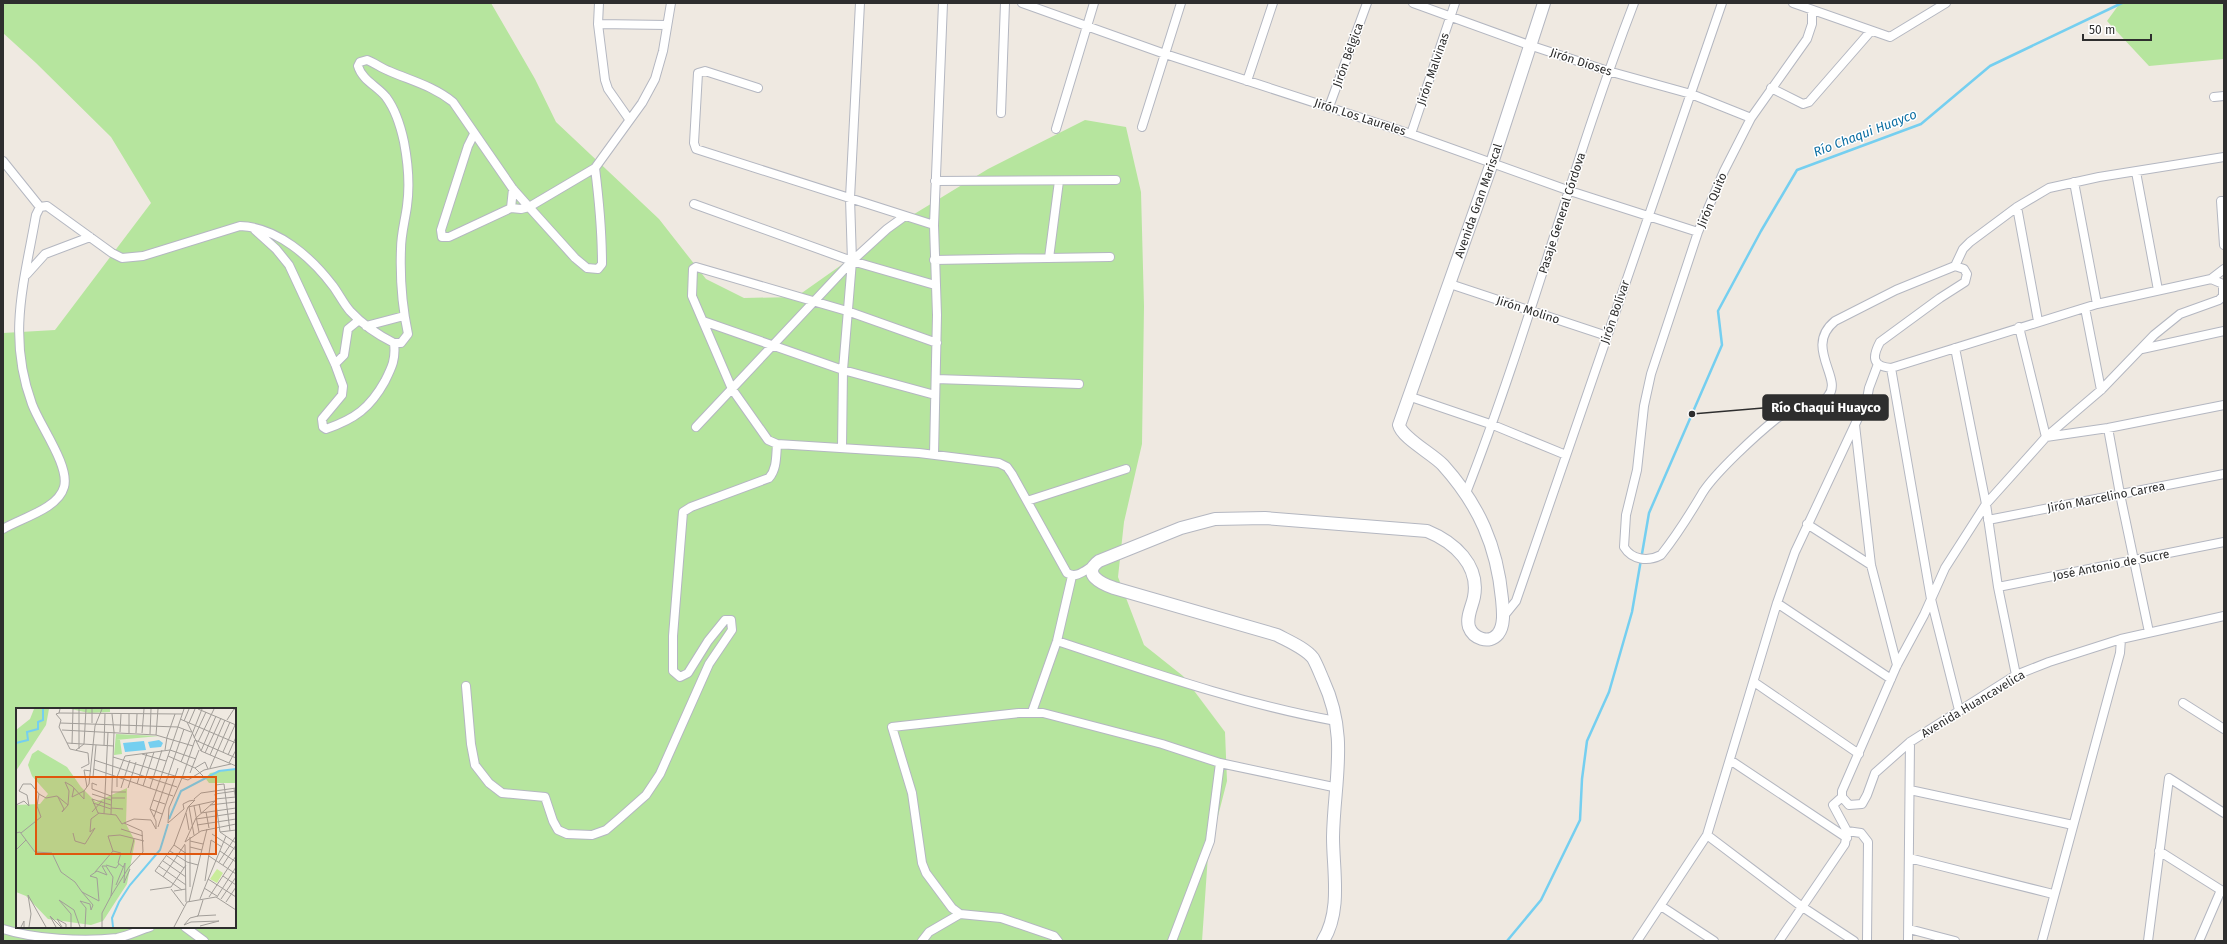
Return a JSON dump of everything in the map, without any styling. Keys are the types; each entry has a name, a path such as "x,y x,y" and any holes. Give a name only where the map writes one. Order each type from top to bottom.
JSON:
{"street":[{"path":"600,3 598,24 605,80 608,89 629,119"},
{"path":"474,134 468,146 440,235 445,238 511,208 521,209 529,207 595,168 642,103 655,79 671,3"},
{"path":"842,447 843,370 852,261 850,198 860,3"},
{"path":"934,454 937,342 934,225 943,3"},
{"path":"1001,113 1005,3"},
{"name":"Jirón Los Laureles","path":"1022,3 1165,54 1411,134 1570,192 1698,232"},
{"path":"1056,129 1094,3"},
{"path":"1142,127 1181,3"},
{"path":"1248,81 1273,3"},
{"name":"Jirón Bélgica","path":"1329,107 1367,3"},
{"name":"Jirón Dioses","path":"1413,3 1529,45 1608,71 1691,94 1751,118"},
{"name":"Jirón Malvinas","path":"1411,134 1455,3"},
{"name":"Avenida Gran Mariscal","path":"1466,493 1436,457 1400,430 1399,425 1408,396 1450,284 1492,163 1529,45 1544,3"},
{"name":"Pasaje General Córdova","path":"1466,493 1493,425 1570,192 1608,71 1634,3"},
{"name":"Jirón Bolívar","path":"1503,617 1516,601 1722,3"},
{"path":"1793,3 1808,7 1885,37 1896,36 1946,3"},
{"name":"Jirón Quito","path":"1808,7 1812,24 1808,40 1771,88 1751,118 1724,171 1698,232 1651,374 1644,406 1637,470 1626,515 1623,542 1628,553 1635,558 1650,559 1661,555 1716,476 1777,418 1799,408 1810,407 1829,396 1832,388 1822,348 1823,334 1827,328 1835,321 1896,290 1955,266"},
{"path":"598,24 667,25"},
{"path":"1771,88 1804,104 1809,102 1870,32"},
{"path":"40,207 47,206 112,254 122,258 133,257 240,226 251,227 286,242 306,256 329,281 349,310 359,320 394,343 401,343 408,334 404,316 401,249 403,224 407,207 408,172 404,141 393,110 386,98 360,75 358,66 360,62 367,60 398,75 426,84 441,92 453,102 513,189 575,258 587,268 598,269 602,264 601,214 595,168"},
{"path":"758,88 705,71 698,73 694,146 696,149 934,225"},
{"path":"2214,97 2224,96"},
{"path":"2224,157 2074,182 2049,188 2017,206 1963,248 1955,266 1964,269 1967,274 1965,282 1887,336 1875,352 1875,359 1878,364 1891,368 2038,321 2097,304 2211,279 2224,269"},
{"path":"3,161 40,207"},
{"path":"2136,172 2158,290"},
{"path":"935,181 1116,180"},
{"path":"1049,258 1059,181"},
{"path":"2074,182 2097,304"},
{"path":"511,208 513,189"},
{"path":"2224,201 2221,201 2224,245"},
{"path":"694,204 852,261 935,285"},
{"path":"2017,206 2038,321"},
{"path":"3,529 17,520 46,508 58,499 64,487 62,463 34,411 25,384 19,355 19,312 36,215 40,207"},
{"path":"696,427 852,261 887,229 905,216"},
{"path":"251,227 276,249 289,265 335,364 343,386 342,395 322,419 323,427 326,429 354,417 366,409 377,396 394,364 394,343"},
{"path":"25,276 45,254 90,237"},
{"path":"934,260 1110,257"},
{"path":"937,342 816,301 696,267 693,269 692,296 732,389 768,440 777,444 934,454 998,463 1007,467 1063,568 1072,576"},
{"path":"1847,835 1833,805 1843,799 1842,791 1897,665 1931,599 1945,568 1986,504 2046,437 2101,390 2154,335 2180,314 2219,300 2223,296 2222,284 2211,279"},
{"name":"Jirón Molino","path":"1450,284 1607,336"},
{"path":"2085,308 2101,390"},
{"path":"366,326 404,316"},
{"path":"335,364 344,356 348,329 359,320"},
{"path":"703,321 843,370 935,395"},
{"path":"2019,327 2046,437"},
{"path":"2142,349 2224,331"},
{"path":"1955,348 1986,504 1998,587 2016,676"},
{"path":"1638,941 1687,863 1707,835 1777,603 1807,524 1867,399 1869,388 1878,364"},
{"path":"1891,368 1931,599 1959,710"},
{"path":"936,379 1079,384"},
{"path":"1408,396 1493,425 1566,455"},
{"path":"2046,437 2108,428 2224,405"},
{"path":"1855,425 1871,565 1897,665"},
{"path":"2108,428 2120,494 2149,632"},
{"path":"466,686 472,758 489,783 502,793 545,797 558,830 567,834 592,835 606,830 646,795 653,786 676,741 709,664 732,630 731,620 725,620 708,641 688,673 680,677 673,671 673,636 683,512 691,507 769,478 774,473 777,444"},
{"path":"1027,501 1126,469"},
{"name":"Jirón Marcelino Carrea","path":"1988,520 2224,474"},
{"path":"1072,576 1077,575 1094,565 1142,542 1181,528 1216,519 1265,518 1428,531 1443,538 1456,548 1470,566 1475,588 1468,624 1472,633 1478,638 1493,638 1501,628 1503,617 1500,580 1485,527 1466,493"},
{"path":"1807,524 1871,565"},
{"name":"José Antonio de Sucre","path":"1998,587 2224,542"},
{"path":"1094,565 1092,571 1095,578 1102,584 1277,635 1298,646 1312,658 1329,692 1336,721 1339,744 1338,788 1333,835 1335,902 1330,929 1323,941"},
{"path":"1032,712 1057,641 1072,576"},
{"path":"1777,603 1891,679"},
{"name":"Avenida Huancavelica","path":"1843,799 1856,806 1862,804 1875,773 1910,742 1959,710 2016,676 2049,662 2122,639 2224,616"},
{"path":"2042,941 2053,894 2120,654 2122,639"},
{"path":"1057,641 1187,684 1312,717 1336,721"},
{"path":"1754,682 1858,754"},
{"path":"2183,704 2224,729"},
{"path":"960,914 945,898 926,873 922,863 912,793 892,727 1032,712 1155,742 1220,763 1296,781 1338,788"},
{"path":"1908,941 1910,742"},
{"path":"1730,760 1847,835 1861,833 1868,842 1867,941"},
{"path":"1172,941 1210,841 1220,763"},
{"path":"2148,941 2168,778 2224,813"},
{"path":"1910,790 2073,826"},
{"path":"1707,835 1801,906 1854,941"},
{"path":"1779,941 1847,835"},
{"path":"2159,851 2222,891 2199,941"},
{"path":"1908,858 2053,894"},
{"path":"1661,906 1714,941"},
{"path":"922,941 930,932 960,914 1001,918 1054,936 1058,941"},
{"path":"3,929 21,935 47,938 118,938 147,928"},
{"path":"186,928 204,941"},
{"path":"1909,929 1955,941"}],"green space":[{"path":"3,3 491,3 535,79 556,122 659,219 706,279 744,298 796,297 911,216 988,169 1085,120 1126,127 1141,192 1144,306 1142,444 1124,522 1118,577 1144,645 1183,676 1225,732 1227,781 1208,855 1202,941 3,941 3,333 55,330 151,203 111,137 36,63 3,33"},
{"path":"2120,3 2224,3 2224,59 2149,66 2107,21"}],"waterway":[{"name":"Río Chaqui Huayco","path":"1507,941 1541,900 1580,820 1582,779 1587,741 1609,692 1632,612 1649,513 1722,345 1718,311 1761,231 1797,170 1921,124 1990,66 2122,3"}],"place":[{"name":"Río Chaqui Huayco","path":"1692,414"}]}
